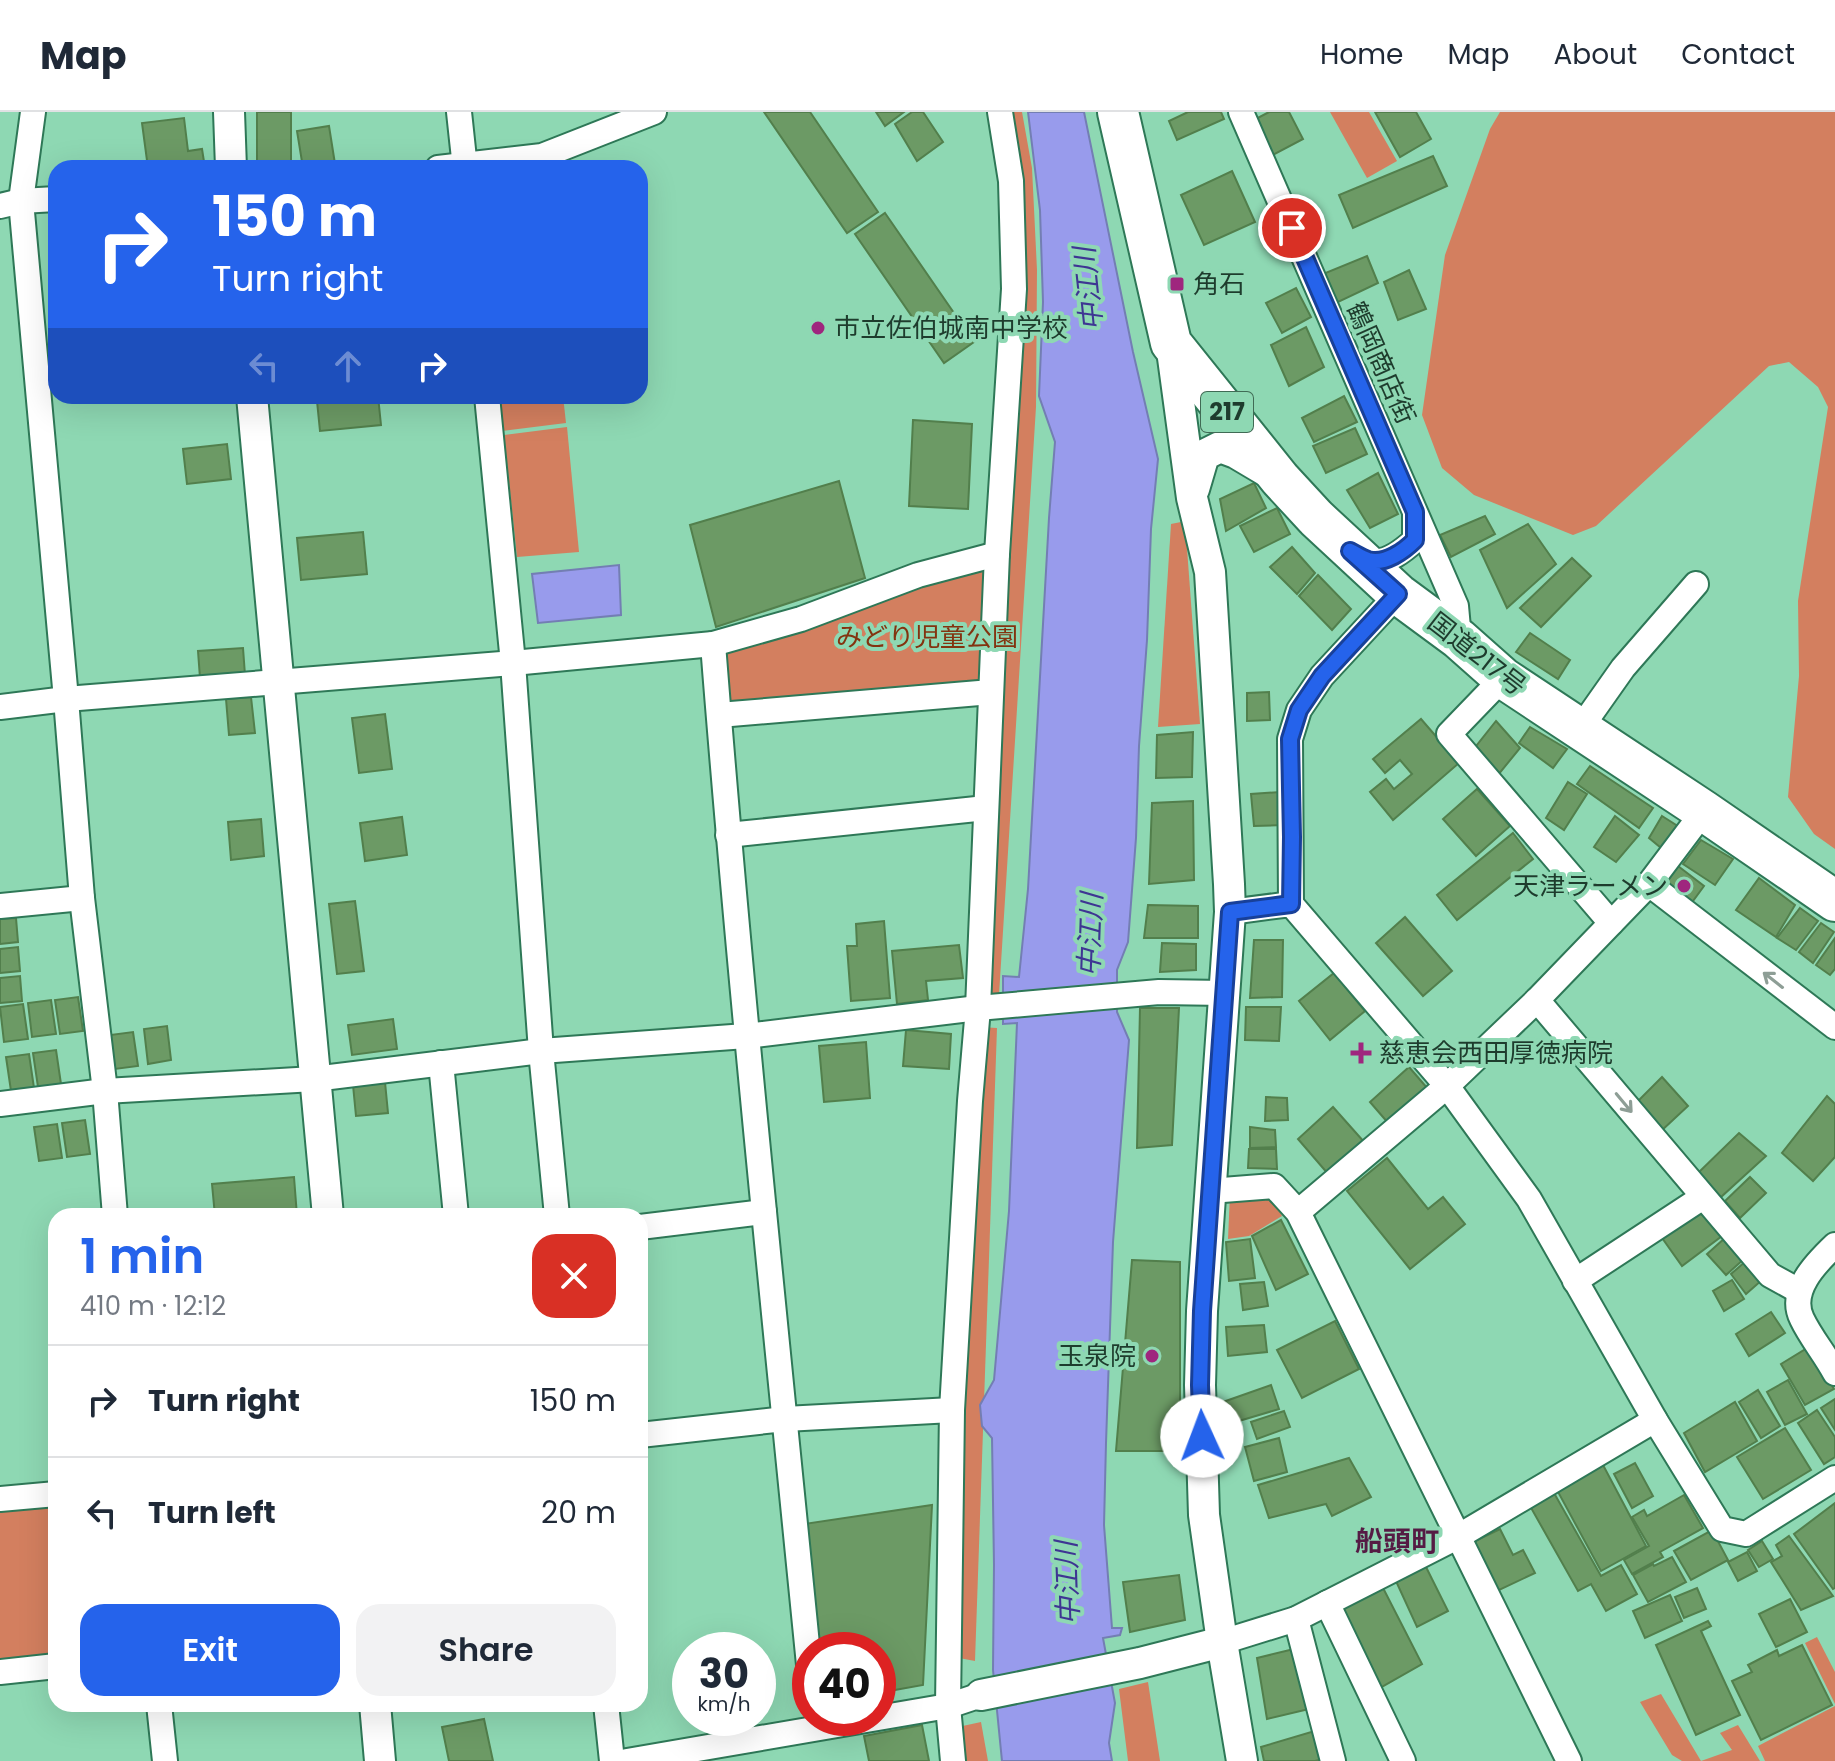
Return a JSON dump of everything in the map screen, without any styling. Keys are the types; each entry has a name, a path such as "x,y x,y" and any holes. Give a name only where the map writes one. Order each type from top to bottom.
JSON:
{"highway":[{"name":"国道217号","path":"1118,112 1171,343 1280,479 1316,518 1398,594 1459,639 1503,678 1835,901"}],"street":[{"path":"33,112 10,204 66,699 82,898 105,1091 114,1208"},
{"path":"229,112 231,160"},
{"path":"459,112 464,160"},
{"path":"514,160 542,156 652,112"},
{"path":"953,1761 948,1706 952,1410 969,1117 985,1008 986,808 997,554 1014,289 1011,181 1000,112"},
{"name":"鶴岡商店街","path":"1244,113 1456,606 1459,639"},
{"path":"10,204 48,200"},
{"path":"1171,343 1192,498 1210,572 1230,912 1202,1311 1200,1385 1204,1515 1242,1761"},
{"path":"253,404 327,1208"},
{"path":"488,404 513,663 541,1051 556,1208"},
{"path":"1192,498 1204,455 1220,447 1280,479"},
{"path":"1350,551 1371,561 1405,550 1415,540 1415,512"},
{"path":"0,707 713,644 801,619 918,575 997,554"},
{"path":"1580,729 1623,668 1696,584"},
{"path":"1398,594 1322,676 1299,710 1290,739 1291,904 1447,1086 1529,1199 1655,1420 1722,1529 1746,1534 1835,1478"},
{"path":"713,644 746,1036 806,1632"},
{"path":"1503,678 1449,734 1611,923"},
{"path":"719,715 991,692"},
{"path":"728,835 986,808"},
{"path":"1298,1212 1447,1086 1537,1000 1649,884 1704,811"},
{"path":"1649,884 1835,1027"},
{"path":"0,906 82,898"},
{"path":"1230,912 1291,904"},
{"path":"0,1104 105,1091 314,1079 541,1051 746,1036 985,1008 1159,992 1225,993"},
{"path":"1537,1000 1770,1275 1799,1291"},
{"path":"441,1063 455,1208"},
{"path":"1210,1191 1274,1186 1298,1212 1459,1536 1561,1758"},
{"path":"1575,1281 1703,1197"},
{"path":"648,1226 764,1212"},
{"path":"1833,1363 1800,1316 1799,1291 1819,1260 1835,1245"},
{"path":"648,1434 785,1419 952,1410"},
{"path":"896,1713 948,1706 981,1695 1140,1663 1296,1619 1459,1536 1655,1420"},
{"path":"0,1499 48,1495"},
{"path":"1327,1603 1403,1761"},
{"path":"1296,1619 1333,1761"},
{"path":"0,1672 48,1667"},
{"path":"160,1712 165,1761"},
{"path":"376,1712 380,1761"},
{"path":"607,1712 612,1761"},
{"path":"627,1761 792,1728"}],"green space":[{"path":"1005,112 1022,112 1032,168 1037,270 1036,407 999,995 980,994 1020,292"},
{"path":"1330,112 1369,112 1397,161 1367,178"},
{"path":"1500,112 1835,112 1835,849 1814,834 1788,797 1799,676 1798,601 1828,407 1818,387 1789,362 1769,366 1596,526 1573,535 1474,495 1442,468 1422,415 1445,255 1490,129"},
{"path":"500,404 564,404 566,423 502,431"},
{"path":"567,427 579,552 517,557 504,435"},
{"path":"1181,522 1186,535 1200,724 1158,727 1171,524"},
{"name":"みどり児童公園","path":"990,563 984,689 722,710 717,647"},
{"path":"980,1027 997,1028 975,1661 959,1658 955,1629"},
{"path":"1230,1194 1273,1199 1282,1216 1249,1236 1228,1239"},
{"path":"48,1502 48,1661 0,1667 0,1506"},
{"path":"1817,1637 1835,1672 1835,1704 1805,1643"},
{"path":"1148,1682 1160,1761 1128,1761 1119,1689"},
{"path":"1661,1694 1701,1761 1682,1761 1672,1755 1640,1702"},
{"path":"1835,1706 1835,1761 1765,1761 1758,1746"},
{"path":"981,1722 988,1761 963,1761 958,1727"},
{"path":"1738,1725 1760,1761 1701,1761 1732,1750 1720,1733"}],"water":[{"name":"中江川","path":"1028,112 1084,112 1158,459 1151,529 1128,942 1117,970 1117,1012 1129,1040 1113,1242 1104,1525 1112,1628 1122,1628 1120,1635 1103,1638 1115,1703 1109,1743 1112,1761 1002,1761 993,1670 992,1438 982,1426 980,1405 994,1380 1009,1211 1017,1023 1003,1024 1003,976 1019,977 1028,889 1055,442 1039,396 1043,302 1040,210"},
{"path":"619,565 621,615 538,623 532,574"}],"building":[{"path":"257,112 291,112 291,160 257,160"},
{"path":"764,112 810,112 878,212 847,233"},
{"path":"876,112 904,112 885,126"},
{"path":"912,112 923,112 943,142 917,161 895,124"},
{"path":"1188,112 1221,112 1224,119 1177,140 1169,121"},
{"path":"1269,112 1289,112 1303,139 1271,156 1252,121"},
{"path":"1375,112 1416,112 1431,139 1400,157"},
{"path":"184,118 188,151 202,149 204,160 147,160 142,123"},
{"path":"329,126 334,160 302,160 297,131"},
{"path":"1433,156 1447,186 1353,228 1339,195"},
{"path":"1232,171 1255,222 1204,245 1181,195"},
{"path":"885,213 974,342 944,363 855,234"},
{"path":"1367,256 1378,283 1336,303 1323,274"},
{"path":"1409,270 1426,309 1398,320 1384,282"},
{"path":"1296,288 1311,317 1282,333 1266,303"},
{"path":"1306,327 1324,367 1289,386 1271,345"},
{"path":"1344,396 1357,422 1314,442 1302,418"},
{"path":"317,404 379,404 381,425 320,431"},
{"path":"913,420 972,424 968,509 909,506"},
{"path":"1355,428 1367,454 1326,473 1313,446"},
{"path":"227,444 231,479 187,484 183,449"},
{"path":"1378,473 1398,514 1370,528 1347,490"},
{"path":"839,481 865,578 716,627 690,525"},
{"path":"1254,483 1266,508 1226,531 1220,499"},
{"path":"1277,508 1290,534 1254,552 1240,526"},
{"path":"1485,516 1495,534 1451,557 1440,535"},
{"path":"1528,524 1556,564 1507,608 1480,550"},
{"path":"363,532 367,574 301,580 297,538"},
{"path":"1292,547 1315,573 1297,594 1270,567"},
{"path":"1572,558 1591,576 1541,627 1520,608"},
{"path":"1318,575 1351,609 1332,630 1299,596"},
{"path":"1530,633 1570,660 1558,679 1516,652"},
{"path":"243,648 245,675 200,678 198,651"},
{"path":"1269,692 1270,720 1247,721 1247,693"},
{"path":"251,697 255,733 229,735 226,699"},
{"path":"385,714 392,769 359,773 352,718"},
{"path":"1421,719 1459,763 1393,820 1370,792 1386,779 1394,789 1412,774 1400,760 1385,773 1373,759"},
{"path":"1496,721 1520,748 1498,775 1473,750"},
{"path":"1530,727 1567,749 1553,768 1519,743"},
{"path":"1193,732 1192,777 1156,778 1157,735"},
{"path":"1590,766 1653,808 1639,828 1577,784"},
{"path":"1568,782 1587,794 1564,830 1546,818"},
{"path":"1477,789 1510,826 1476,856 1443,819"},
{"path":"1280,792 1283,825 1254,826 1251,794"},
{"path":"1193,801 1194,880 1149,884 1152,803"},
{"path":"1615,816 1639,835 1616,862 1594,847"},
{"path":"1662,816 1684,830 1666,852 1649,838"},
{"path":"402,817 407,855 365,861 360,823"},
{"path":"261,819 264,856 231,860 228,822"},
{"path":"1513,833 1533,859 1457,920 1437,895"},
{"path":"1701,840 1733,859 1715,885 1683,864"},
{"name":"天津ラーメン","path":"1678,866 1704,886 1690,905 1664,886"},
{"path":"1759,878 1795,905 1776,937 1736,910"},
{"path":"355,901 364,971 337,974 329,904"},
{"path":"1148,905 1198,906 1198,938 1144,938"},
{"path":"1800,908 1818,921 1796,950 1777,938"},
{"path":"1405,917 1452,971 1423,996 1376,943"},
{"path":"16,918 18,942 0,944 0,919"},
{"path":"884,921 890,998 851,1001 847,946 857,946 856,924"},
{"path":"1821,923 1834,932 1813,963 1799,952"},
{"path":"1835,938 1835,969 1830,975 1816,965"},
{"path":"1254,940 1283,940 1282,997 1250,998"},
{"path":"1162,943 1196,944 1196,970 1160,972"},
{"path":"959,945 963,978 926,981 928,1000 897,1004 892,951"},
{"path":"18,947 20,971 0,973 0,949"},
{"path":"1334,973 1365,1011 1330,1040 1299,1001"},
{"path":"20,976 22,1001 0,1003 0,978"},
{"path":"78,997 83,1031 60,1034 55,1000"},
{"path":"51,1000 56,1034 32,1037 28,1003"},
{"path":"23,1004 28,1039 4,1042 0,1007"},
{"path":"1246,1007 1281,1007 1279,1041 1245,1040"},
{"path":"1140,1008 1179,1008 1172,1145 1137,1148"},
{"path":"393,1019 397,1049 352,1055 348,1025"},
{"path":"167,1026 171,1060 148,1064 144,1029"},
{"path":"906,1030 951,1034 949,1069 903,1066"},
{"path":"133,1032 138,1066 115,1069 110,1035"},
{"path":"866,1042 870,1098 824,1102 819,1046"},
{"path":"56,1050 61,1084 38,1087 33,1053"},
{"path":"29,1054 34,1088 11,1091 6,1057"},
{"path":"1409,1067 1428,1089 1389,1124 1370,1102"},
{"path":"1662,1077 1688,1106 1660,1132 1635,1104"},
{"path":"385,1082 388,1113 356,1116 353,1085"},
{"path":"1827,1096 1835,1104 1835,1157 1813,1181 1782,1153"},
{"path":"1266,1097 1287,1098 1288,1120 1265,1121"},
{"path":"1333,1107 1365,1143 1329,1175 1298,1139"},
{"path":"85,1120 90,1154 67,1157 62,1123"},
{"path":"57,1124 62,1158 39,1161 34,1127"},
{"path":"1250,1127 1275,1130 1276,1147 1250,1148"},
{"path":"1739,1133 1766,1156 1721,1197 1698,1173"},
{"path":"1249,1149 1276,1149 1277,1169 1248,1168"},
{"path":"1387,1158 1428,1209 1443,1197 1465,1224 1410,1269 1347,1191"},
{"path":"294,1177 296,1208 214,1208 212,1184"},
{"path":"1750,1177 1766,1193 1740,1218 1725,1201"},
{"path":"1701,1208 1722,1236 1682,1266 1660,1235"},
{"path":"1281,1220 1308,1274 1276,1290 1252,1236"},
{"path":"1725,1238 1744,1259 1726,1275 1707,1254"},
{"path":"1250,1239 1255,1278 1229,1281 1226,1242"},
{"name":"玉泉院","path":"1132,1260 1180,1262 1180,1451 1116,1451"},
{"path":"1746,1261 1762,1280 1746,1294 1731,1274"},
{"path":"1732,1280 1744,1299 1724,1311 1713,1291"},
{"path":"1264,1282 1268,1306 1243,1310 1240,1284"},
{"path":"1771,1312 1785,1333 1749,1356 1736,1334"},
{"path":"1335,1321 1359,1369 1302,1398 1277,1350"},
{"path":"1264,1325 1267,1352 1228,1356 1226,1327"},
{"path":"1809,1347 1834,1389 1805,1405 1781,1364"},
{"path":"1788,1380 1807,1414 1785,1425 1767,1392"},
{"path":"1271,1385 1279,1409 1229,1424 1223,1402"},
{"path":"1758,1390 1780,1426 1761,1438 1739,1402"},
{"path":"1835,1399 1835,1430 1821,1408"},
{"path":"1735,1402 1757,1441 1705,1472 1684,1433"},
{"path":"1817,1410 1835,1437 1835,1457 1824,1464 1798,1423"},
{"path":"1284,1411 1290,1427 1257,1439 1251,1422"},
{"path":"1785,1428 1811,1470 1763,1499 1737,1457"},
{"path":"1279,1438 1287,1472 1254,1481 1245,1447"},
{"path":"1349,1458 1371,1497 1332,1516 1326,1504 1269,1518 1258,1485"},
{"path":"1635,1463 1653,1496 1632,1508 1614,1474"},
{"path":"1603,1465 1646,1546 1601,1571 1557,1490"},
{"path":"1554,1493 1601,1576 1621,1565 1637,1594 1606,1611 1591,1584 1578,1591 1530,1506"},
{"path":"1684,1495 1703,1528 1660,1552 1663,1557 1632,1574 1624,1560 1649,1546 1632,1517 1644,1510 1647,1516"},
{"path":"1835,1503 1835,1588 1833,1589 1794,1534"},
{"path":"932,1505 923,1685 896,1690 896,1632 816,1632 804,1524"},
{"path":"1500,1529 1513,1555 1523,1550 1535,1573 1497,1591 1473,1542"},
{"path":"1712,1530 1728,1560 1691,1580 1674,1551"},
{"path":"1789,1536 1833,1596 1801,1610 1771,1562 1782,1556 1776,1545"},
{"path":"1762,1541 1773,1559 1759,1567 1748,1550"},
{"path":"1747,1552 1757,1571 1738,1581 1728,1562"},
{"path":"1672,1557 1686,1582 1648,1602 1633,1575"},
{"path":"1425,1565 1448,1611 1417,1627 1395,1579"},
{"path":"1179,1575 1185,1620 1130,1632 1123,1582"},
{"path":"1381,1584 1422,1664 1378,1689 1337,1605"},
{"path":"1697,1588 1706,1609 1684,1618 1675,1597"},
{"path":"1670,1595 1682,1621 1645,1638 1633,1611"},
{"path":"1790,1599 1807,1632 1776,1647 1759,1614"},
{"path":"1708,1621 1711,1626 1701,1631 1740,1715 1696,1735 1656,1645"},
{"path":"1802,1645 1832,1705 1761,1740 1732,1681 1752,1672 1748,1665 1777,1650 1779,1656"},
{"path":"1294,1649 1309,1709 1267,1719 1257,1658"},
{"path":"484,1719 493,1761 449,1761 442,1727"},
{"path":"922,1725 929,1761 869,1761 864,1736 896,1736 896,1730"},
{"path":"1318,1730 1323,1759 1264,1761 1261,1747"}],"place":[{"name":"角石","path":"1177,284"},
{"name":"市立佐伯城南中学校","path":"818,328"},
{"name":"天津ラーメン","path":"1684,886"},
{"name":"慈恵会西田厚徳病院","path":"1361,1053"},
{"name":"玉泉院","path":"1152,1356"}],"district":[{"name":"船頭町","path":"1397,1541"}],"route":[{"path":"1202,1436 1202,1311 1230,912 1291,904 1290,739 1299,710 1322,676 1398,594 1350,551 1371,561 1405,550 1415,540 1415,512 1292,228"}]}
